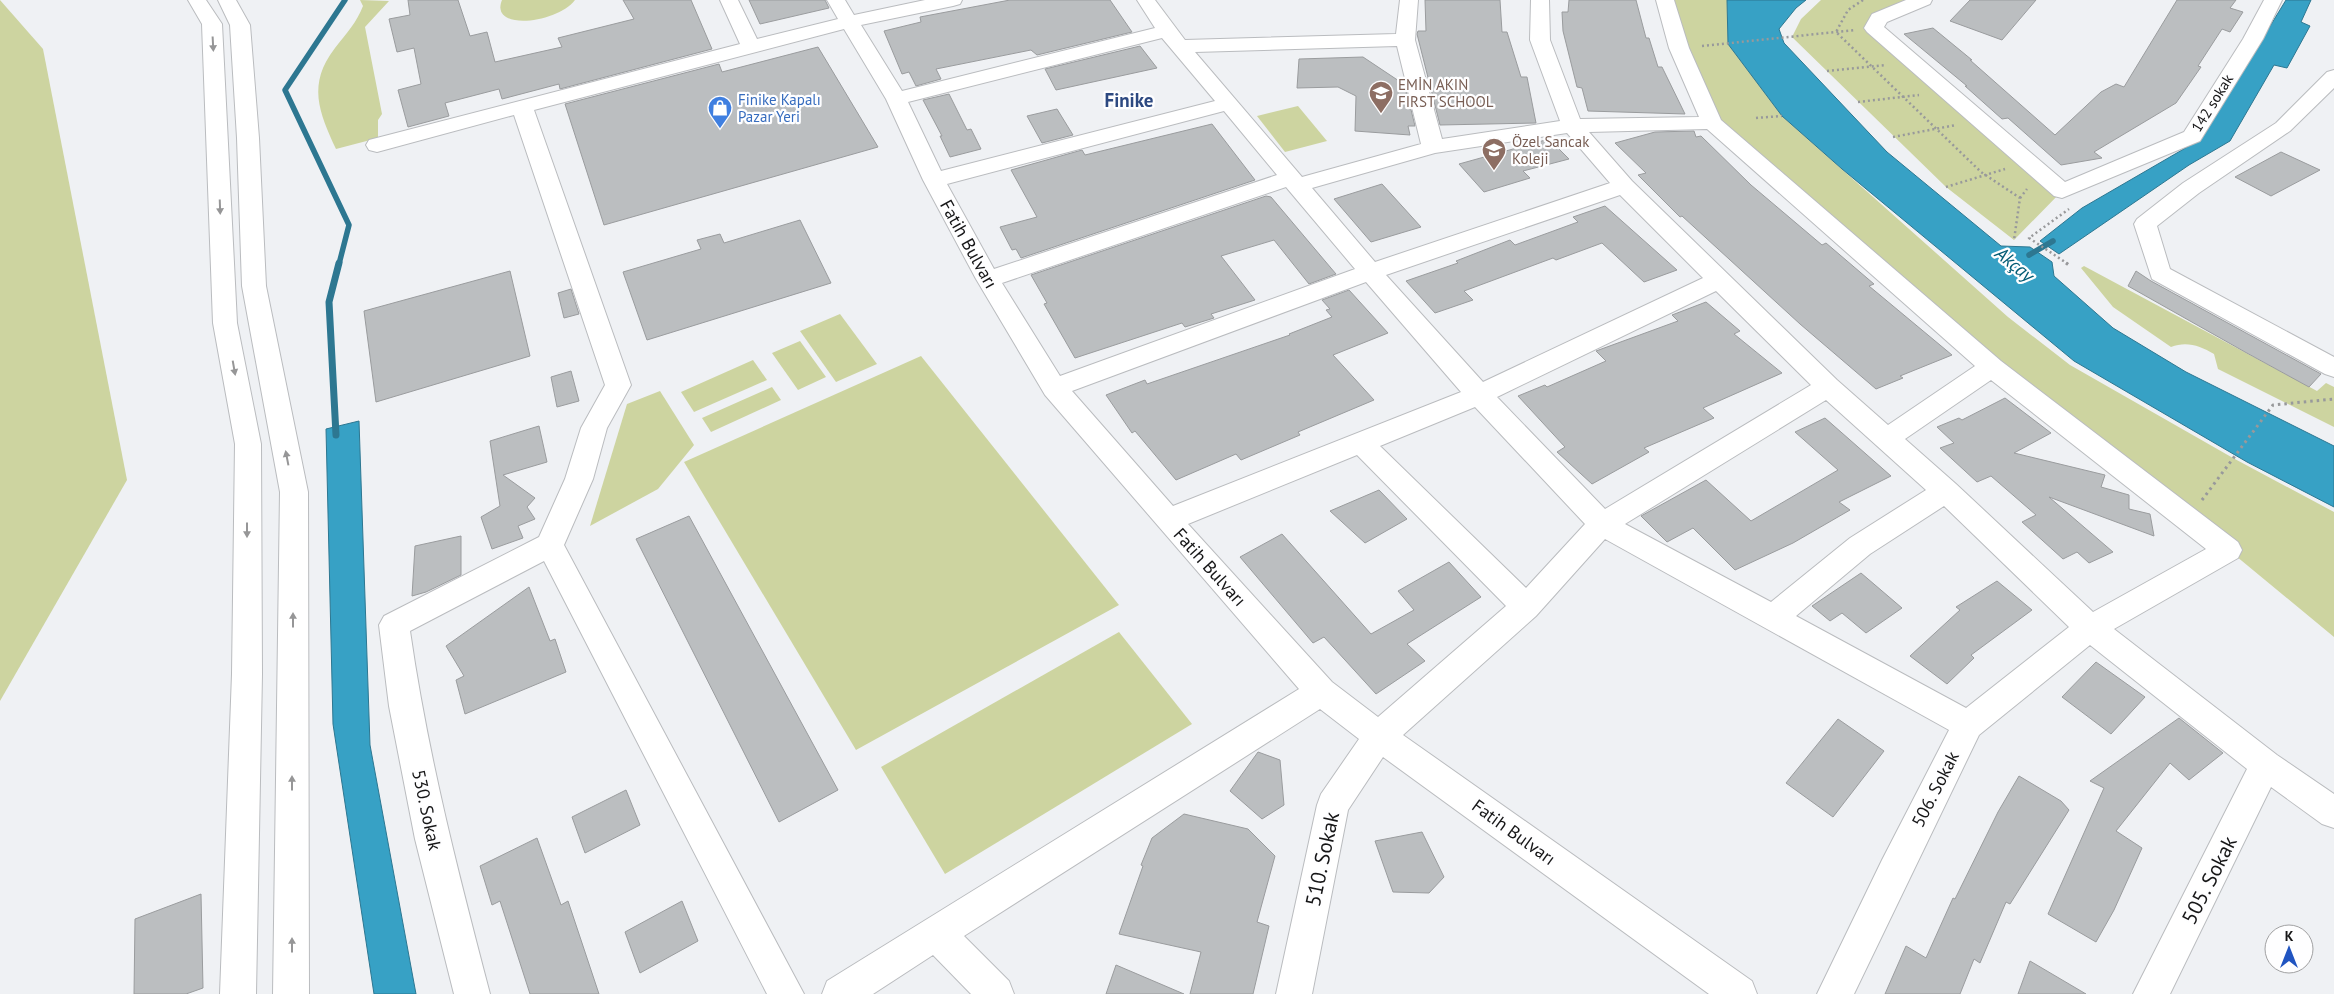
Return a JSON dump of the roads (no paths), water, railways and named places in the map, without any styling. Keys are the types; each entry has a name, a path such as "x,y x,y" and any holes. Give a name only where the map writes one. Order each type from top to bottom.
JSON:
{"street":[{"path":"197,0 212,24 225,323 248,444 247,674 238,994"},
{"path":"227,0 240,25 254,286 294,492 291,994"},
{"path":"729,0 751,47"},
{"path":"377,145 751,47 842,11 953,0"},
{"path":"1146,0 1174,38 1228,104 1370,272 1479,395 1602,524 1968,725"},
{"path":"1410,0 1405,40 1433,147"},
{"path":"1540,0 1540,40 1572,126 1624,186 1720,278 1828,387 1946,491 2090,628 2266,765 2334,813"},
{"path":"1665,0 1679,48 1712,123 1992,367 1886,439"},
{"name":"142 sokak","path":"1923,0 1878,18 1874,28 2062,191 2192,136 2253,39 2273,0"},
{"name":"Fatih Bulvarı","path":"842,11 896,100 934,180 988,278 1054,388 1168,520 1322,692 1379,736 1740,994"},
{"path":"896,100 1174,38 1405,40"},
{"path":"2334,76 2283,127 2191,188 2145,224 2160,273 2334,368"},
{"path":"934,180 1228,104"},
{"path":"522,107 618,385 594,428 579,479 550,546 786,994"},
{"path":"988,278 1294,182 1433,147 1572,126 1712,123"},
{"path":"1054,388 1370,272 1624,186"},
{"path":"2156,260 2334,347"},
{"path":"1168,520 1479,395 1720,278"},
{"name":"506. Sokak","path":"1835,994 1894,871 1968,725 2090,628 2228,550 1992,367"},
{"name":"510. Sokak","path":"1294,994 1333,805 1379,736 1526,607 1602,524 1828,387"},
{"path":"1360,442 1526,607"},
{"path":"1774,617 1860,546 1946,491"},
{"name":"530. Sokak","path":"472,994 432,839 405,706 394,624 550,546"},
{"path":"840,994 1322,692"},
{"name":"505. Sokak","path":"2151,994 2266,765"},
{"path":"936,933 996,994"}],"water":[{"name":"Akçay","path":"1727,0 1806,0 1796,8 1779,29 1784,43 1887,152 2001,246 2030,247 2052,262 2054,276 2113,328 2186,372 2334,446 2334,507 2247,462 2074,361 1842,169 1782,116 1728,44"},
{"path":"2286,0 2311,0 2301,22 2310,26 2287,68 2274,65 2230,141 2189,165 2059,254 2040,241 2082,208 2201,139"},
{"path":"359,421 370,745 416,994 374,994 333,724 326,429"}],"waterway":[{"path":"339,264 349,225 285,90 345,0"},
{"name":"Akçay","path":"2029,255 2053,241"},
{"path":"336,435 329,302 339,263"}],"place":[{"name":"EMİN AKIN FIRST SCHOOL","path":"1381,114"},
{"name":"Finike Kapalı Pazar Yeri","path":"720,129"},
{"name":"Özel Sancak Koleji","path":"1494,171"}],"district":[{"name":"Finike","path":"1129,100"}]}
